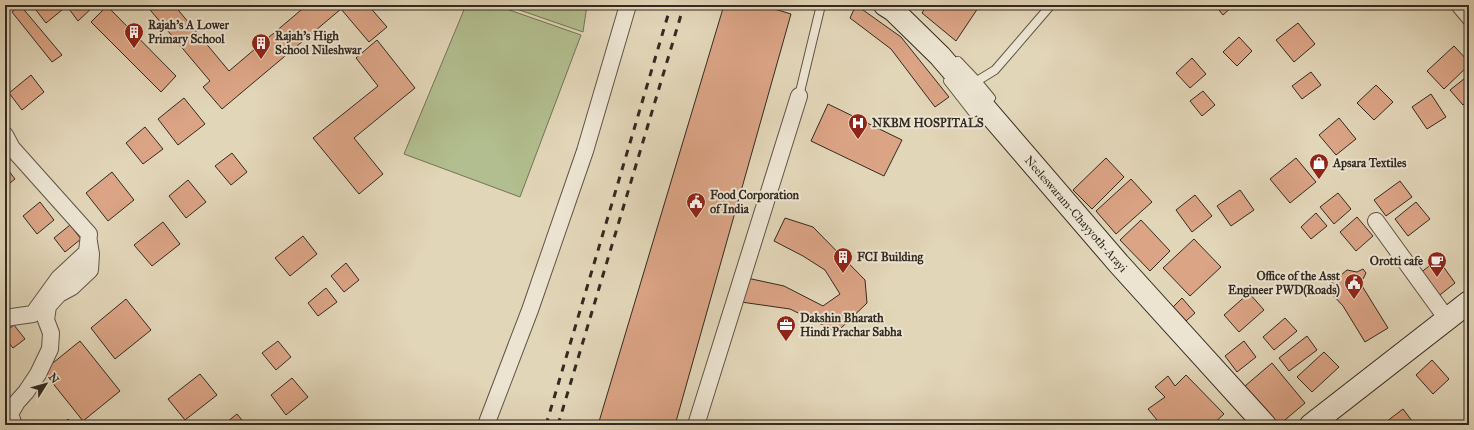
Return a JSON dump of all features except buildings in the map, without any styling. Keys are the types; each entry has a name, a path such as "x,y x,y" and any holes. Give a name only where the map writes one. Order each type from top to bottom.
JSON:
{"main road":[{"name":"Neeleswaram-Chayyoth-Arayi","path":"882,7 893,10 940,56 1119,264 1265,425"},
{"path":"1311,425 1469,302"}],"street":[{"path":"486,425 530,310 585,151 628,5"},
{"path":"696,425 799,96"},
{"path":"5,135 12,148 89,234 86,252 59,278 33,314 5,318"},
{"path":"1376,221 1447,319"},
{"path":"14,425 10,414 38,374 50,349 51,333 46,320 48,306 59,294 72,287 90,270 91,254 88,239"}],"lane":[{"path":"799,96 821,5"},
{"path":"897,5 915,19"},
{"path":"977,81 995,70 1051,5"},
{"path":"1454,5 1469,23"},
{"path":"882,7 916,45"},
{"path":"940,72 973,112 983,106 990,98 977,81 949,52"}],"green space":[{"path":"466,5 495,5 581,35 520,197 404,154"},
{"path":"505,5 587,5 583,32"}],"railway":[{"path":"546,425 671,5"},
{"path":"558,425 684,5"}],"place":[{"name":"Rajah's A Lower Primary School","path":"134,49"},
{"name":"Rajah's High School Nileshwar","path":"261,60"},
{"name":"NKBM HOSPITALS","path":"858,140"},
{"name":"Apsara Textiles","path":"1319,180"},
{"name":"Food Corporation of India","path":"696,219"},
{"name":"FCI Building","path":"843,274"},
{"name":"Orotti cafe","path":"1437,278"},
{"name":"Office of the Asst Engineer PWD(Roads)","path":"1354,300"},
{"name":"Dakshin Bharath Hindi Prachar Sabha","path":"786,342"}]}
